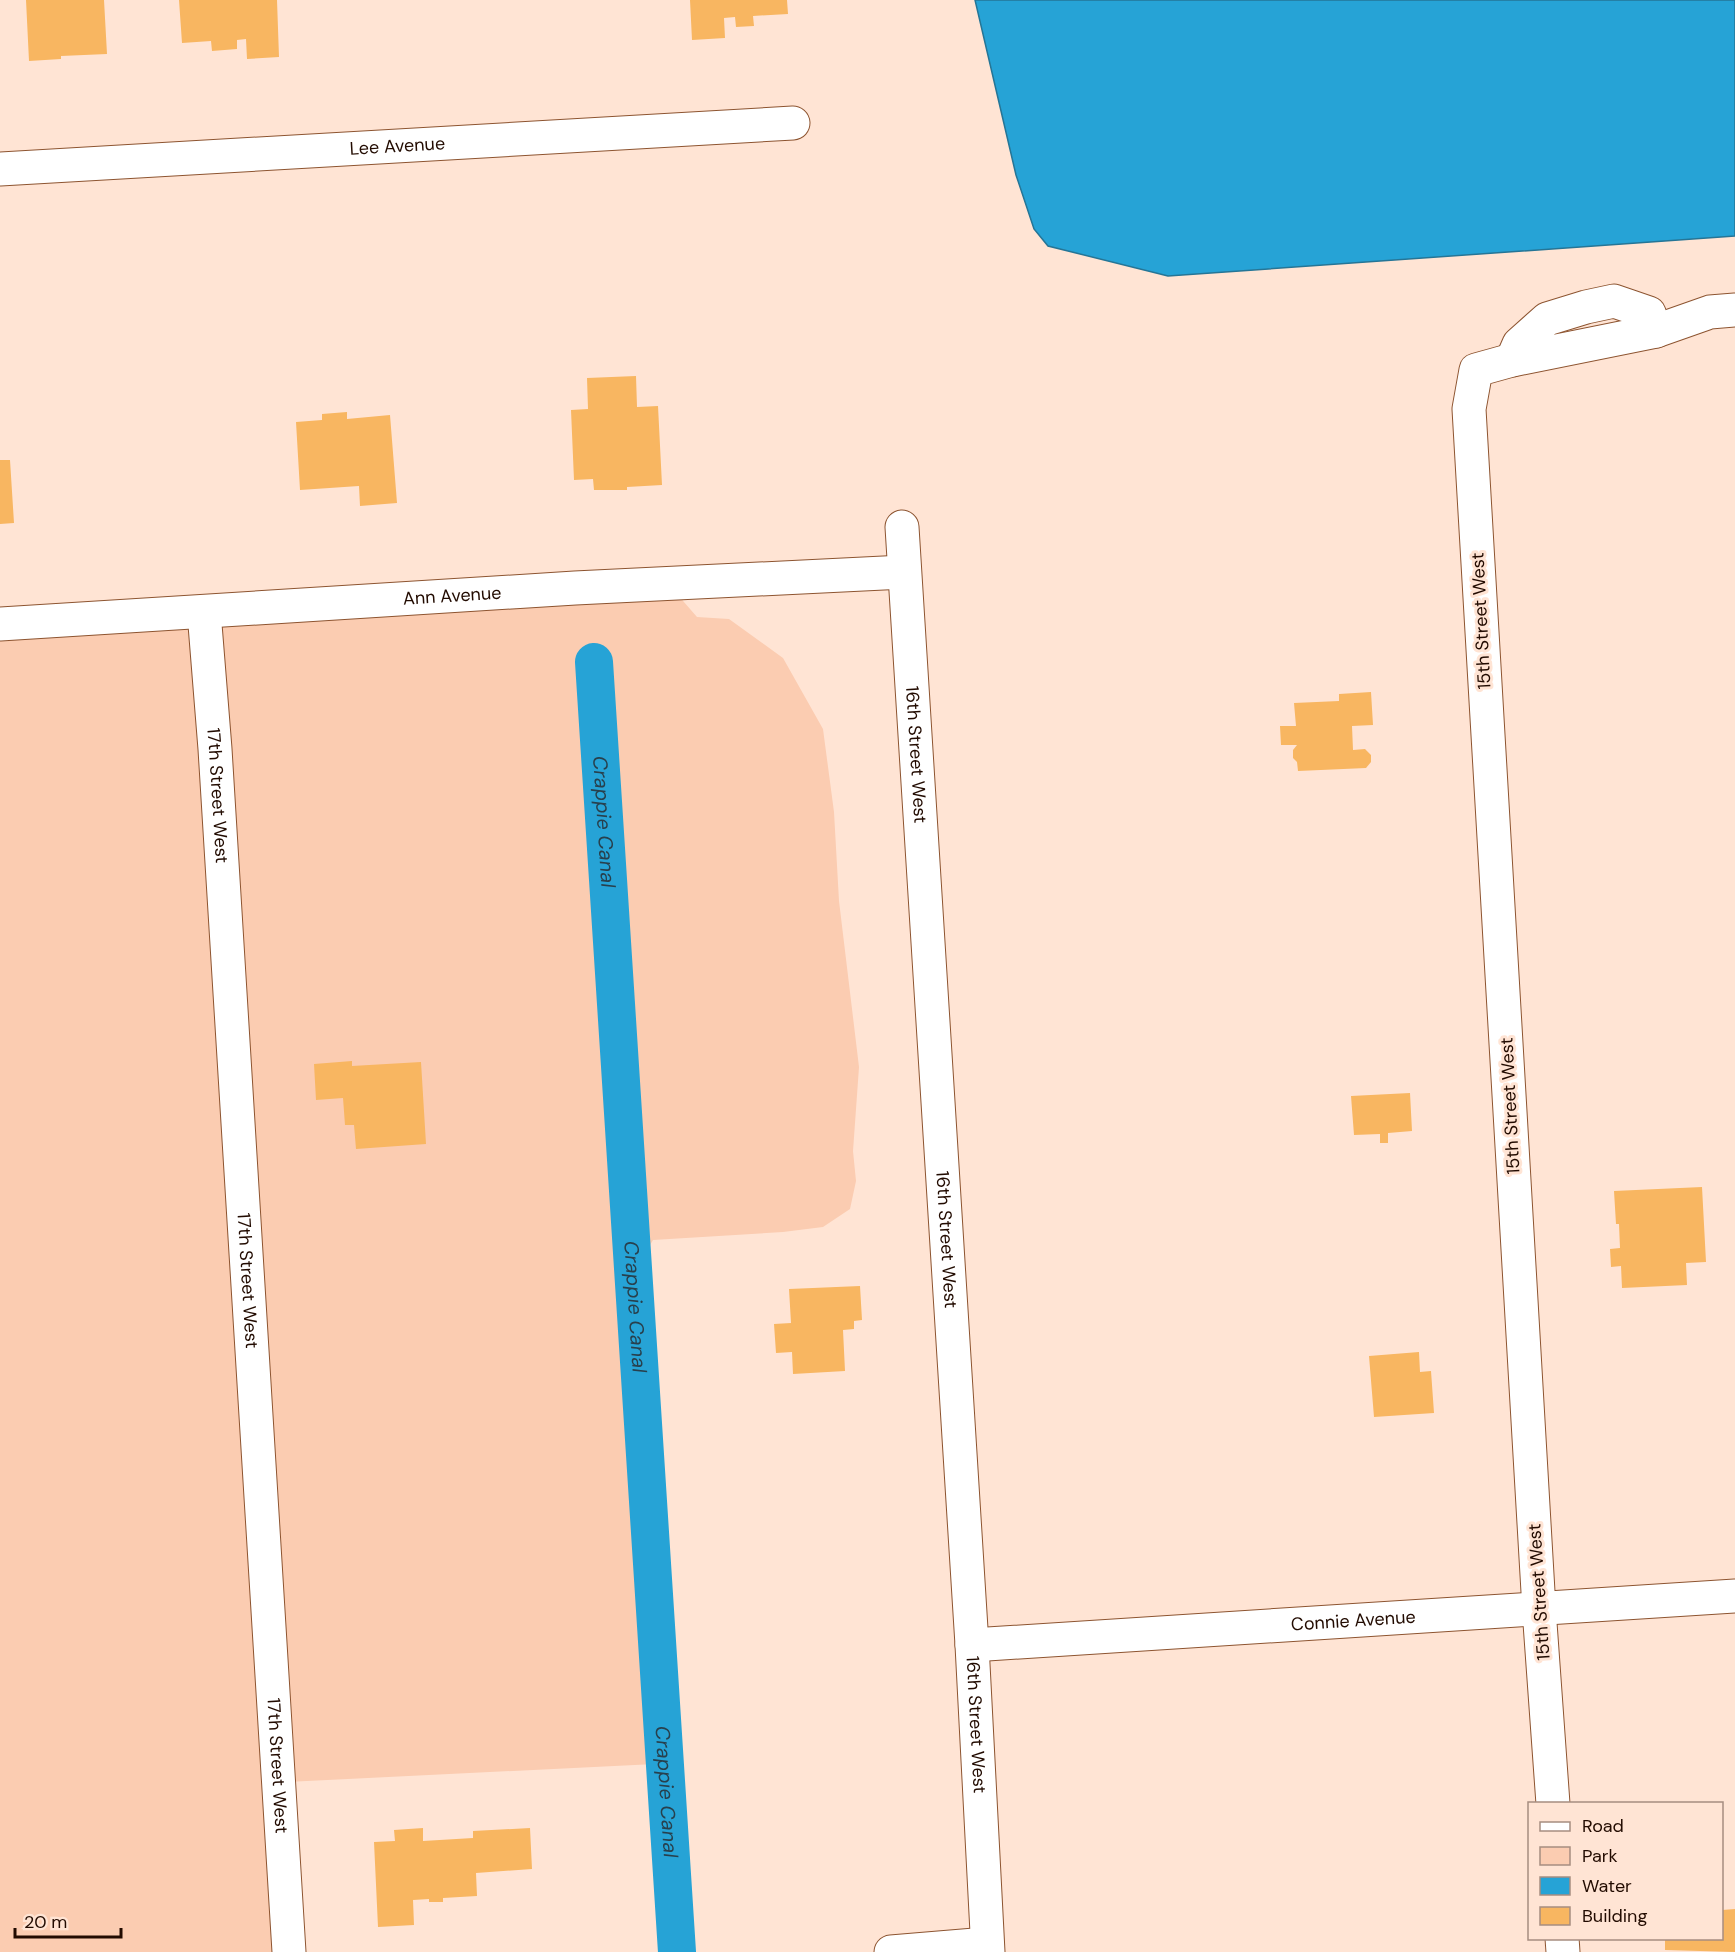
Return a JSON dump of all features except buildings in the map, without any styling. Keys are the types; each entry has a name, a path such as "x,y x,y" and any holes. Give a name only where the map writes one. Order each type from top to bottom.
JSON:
{"street":[{"name":"Lee Avenue","path":"0,169 793,123"},
{"name":"15th Street West","path":"1553,1802 1539,1609 1469,409 1476,370 1512,360 1656,332 1710,312 1735,310"},
{"name":"16th Street West","path":"902,527 972,1646 988,1948"},
{"name":"Ann Avenue","path":"0,624 575,588 904,572"},
{"name":"17th Street West","path":"204,612 215,749 288,1952"},
{"name":"Connie Avenue","path":"972,1646 1735,1596"},
{"path":"891,1952 988,1948"}],"green space":[{"path":"670,586 697,617 729,619 783,658 823,729 834,812 839,901 859,1067 853,1151 856,1181 850,1209 823,1227 783,1232 653,1240 643,1257 655,1764 266,1783 273,1952 0,1952 0,627"}],"water":[{"path":"975,0 1735,0 1735,236 1168,276 1048,246 1034,229 1016,175"}],"waterway":[{"name":"Crappie Canal","path":"594,662 677,1952"}]}
